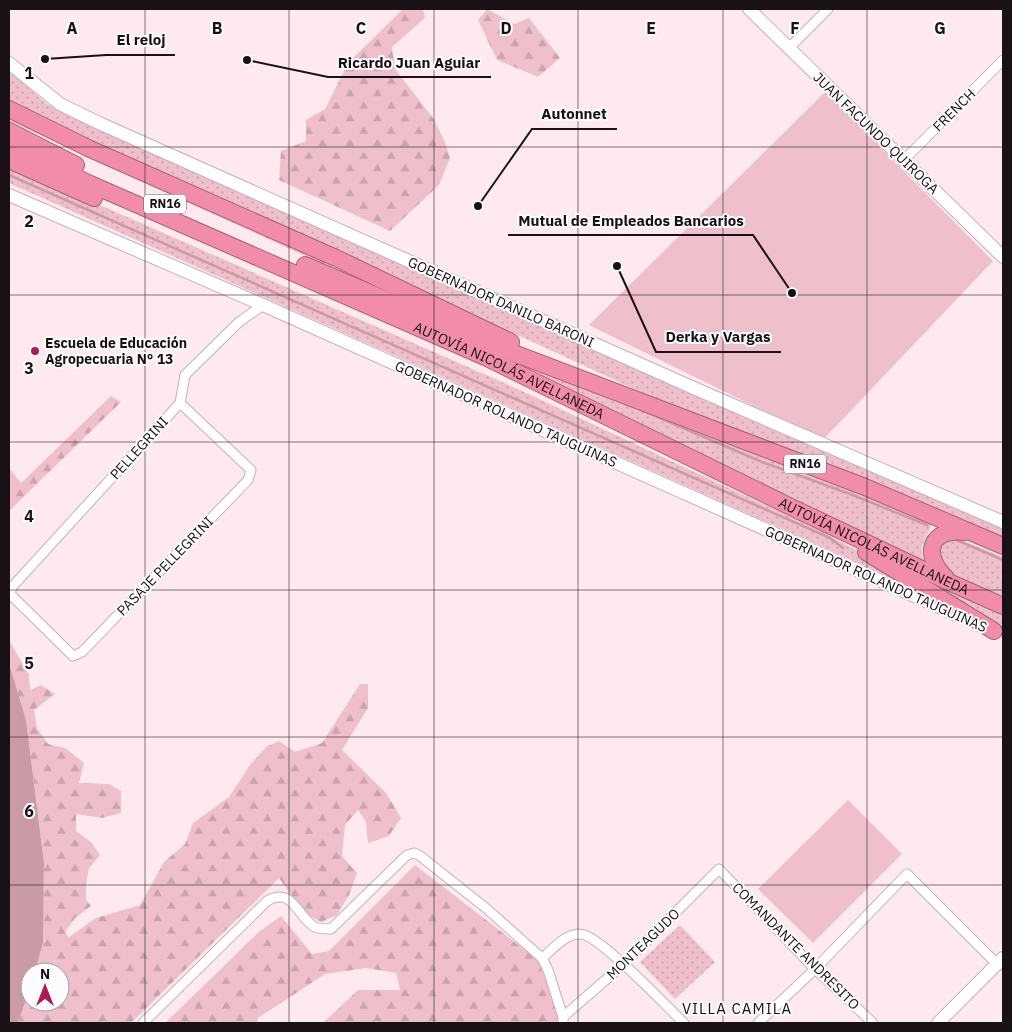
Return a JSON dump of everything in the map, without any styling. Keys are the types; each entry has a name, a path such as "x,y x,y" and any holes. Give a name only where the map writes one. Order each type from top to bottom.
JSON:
{"highway":[{"path":"9,110 97,152 336,258 605,387"},
{"name":"AUTOVÍA NICOLÁS AVELLANEDA","path":"9,131 84,169 490,344 865,486 1003,546"},
{"name":"AUTOVÍA NICOLÁS AVELLANEDA","path":"9,144 88,183 485,357 793,508 1003,606"},
{"path":"9,160 508,378 626,426"},
{"path":"793,508 999,633"},
{"path":"951,583 934,563 932,550 934,542 940,535 948,532 977,534"}],"street":[{"name":"JUAN FACUNDO QUIROGA","path":"749,9 1003,257"},
{"path":"789,48 828,9"},
{"name":"FRENCH","path":"904,160 1003,60"},
{"name":"GOBERNADOR DANILO BARONI","path":"9,63 60,104 92,119 706,393 1003,522"},
{"name":"GOBERNADOR ROLANDO TAUGUINAS","path":"9,195 263,305 642,476 999,633"},
{"path":"180,403 185,375 239,322 263,305"},
{"name":"PASAJE PELLEGRINI","path":"73,656 82,652 248,480 250,470 180,403"},
{"name":"PELLEGRINI","path":"73,656 10,594 12,587 180,403"},
{"path":"144,1023 267,901 274,897 281,897 291,901 313,926 330,929 406,855 414,853 487,909 542,958 548,970 563,1020"},
{"name":"MONTEAGUDO","path":"563,1020 624,964 720,869"},
{"name":"COMANDANTE ANDRESITO","path":"720,869 816,969 873,1023"},
{"path":"758,1023 816,969 907,874 1001,962 938,1023"},
{"path":"542,958 570,935 588,935 624,964 684,1023"}],"green space":[{"path":"403,9 423,9 425,18 392,47 395,69 433,118 445,142 450,158 439,185 390,231 279,180 281,151 306,141 306,120 325,109 348,63"},
{"path":"487,9 514,24 529,18 560,58 538,77 497,60 478,20"},
{"path":"9,71 47,104 56,109 802,440 1003,527 1003,538 896,491 664,403 99,145 9,102"},
{"path":"825,92 993,261 823,440 589,325"},
{"path":"9,115 326,260 325,265 9,121"},
{"path":"9,165 520,390 825,533 966,611 9,183"},
{"path":"531,369 604,394 861,490 931,522 931,527 922,548 924,561 790,498"},
{"path":"111,396 121,402 9,511 9,468 21,483"},
{"path":"957,538 1003,557 1003,596 945,572 937,548 941,543"},
{"path":"910,569 1003,612 1003,626 1002,625"},
{"path":"9,640 29,675 30,690 41,685 55,694 34,710 37,728 48,744 65,748 84,763 79,783 109,784 121,791 121,813 102,818 76,814 76,831 91,842 100,855 89,868 86,883 86,900 91,906 75,918 65,932 69,937 96,918 140,905 164,862 185,844 193,823 229,797 250,765 266,747 279,741 295,752 322,743 360,684 368,684 368,708 342,750 386,793 401,818 389,836 368,843 366,822 358,810 345,825 342,856 357,873 349,895 337,915 321,922 303,912 279,878 131,1023 18,1023 22,1012 70,1012 70,962 38,962 43,943 44,863 26,720 9,663"},
{"path":"848,800 902,854 813,943 758,889"},
{"path":"415,865 539,961 558,1017 558,1023 323,1023 358,990 400,990 396,973 366,968 325,974 258,1018 257,1023 165,1023 260,931 281,916 312,954 329,951"},
{"path":"680,925 715,962 675,999 640,962"}],"shaded area":[{"path":"9,663 26,720 44,863 43,943 38,962 20,962 20,1012 22,1012 18,1023 9,1023"}],"waterway":[{"path":"9,175 830,538 843,548"},
{"path":"639,409 762,462 927,525"},
{"path":"954,539 1003,560"}],"place":[{"name":"El reloj","path":"45,59"},
{"name":"Ricardo Juan Aguiar","path":"247,60"},
{"name":"Autonnet","path":"478,206"},
{"name":"Derka y Vargas","path":"617,266"},
{"name":"Mutual de Empleados Bancarios","path":"792,293"},
{"name":"Escuela de Educación Agropecuaria N° 13","path":"35,351"}],"district":[{"name":"VILLA CAMILA","path":"737,1009"}]}
